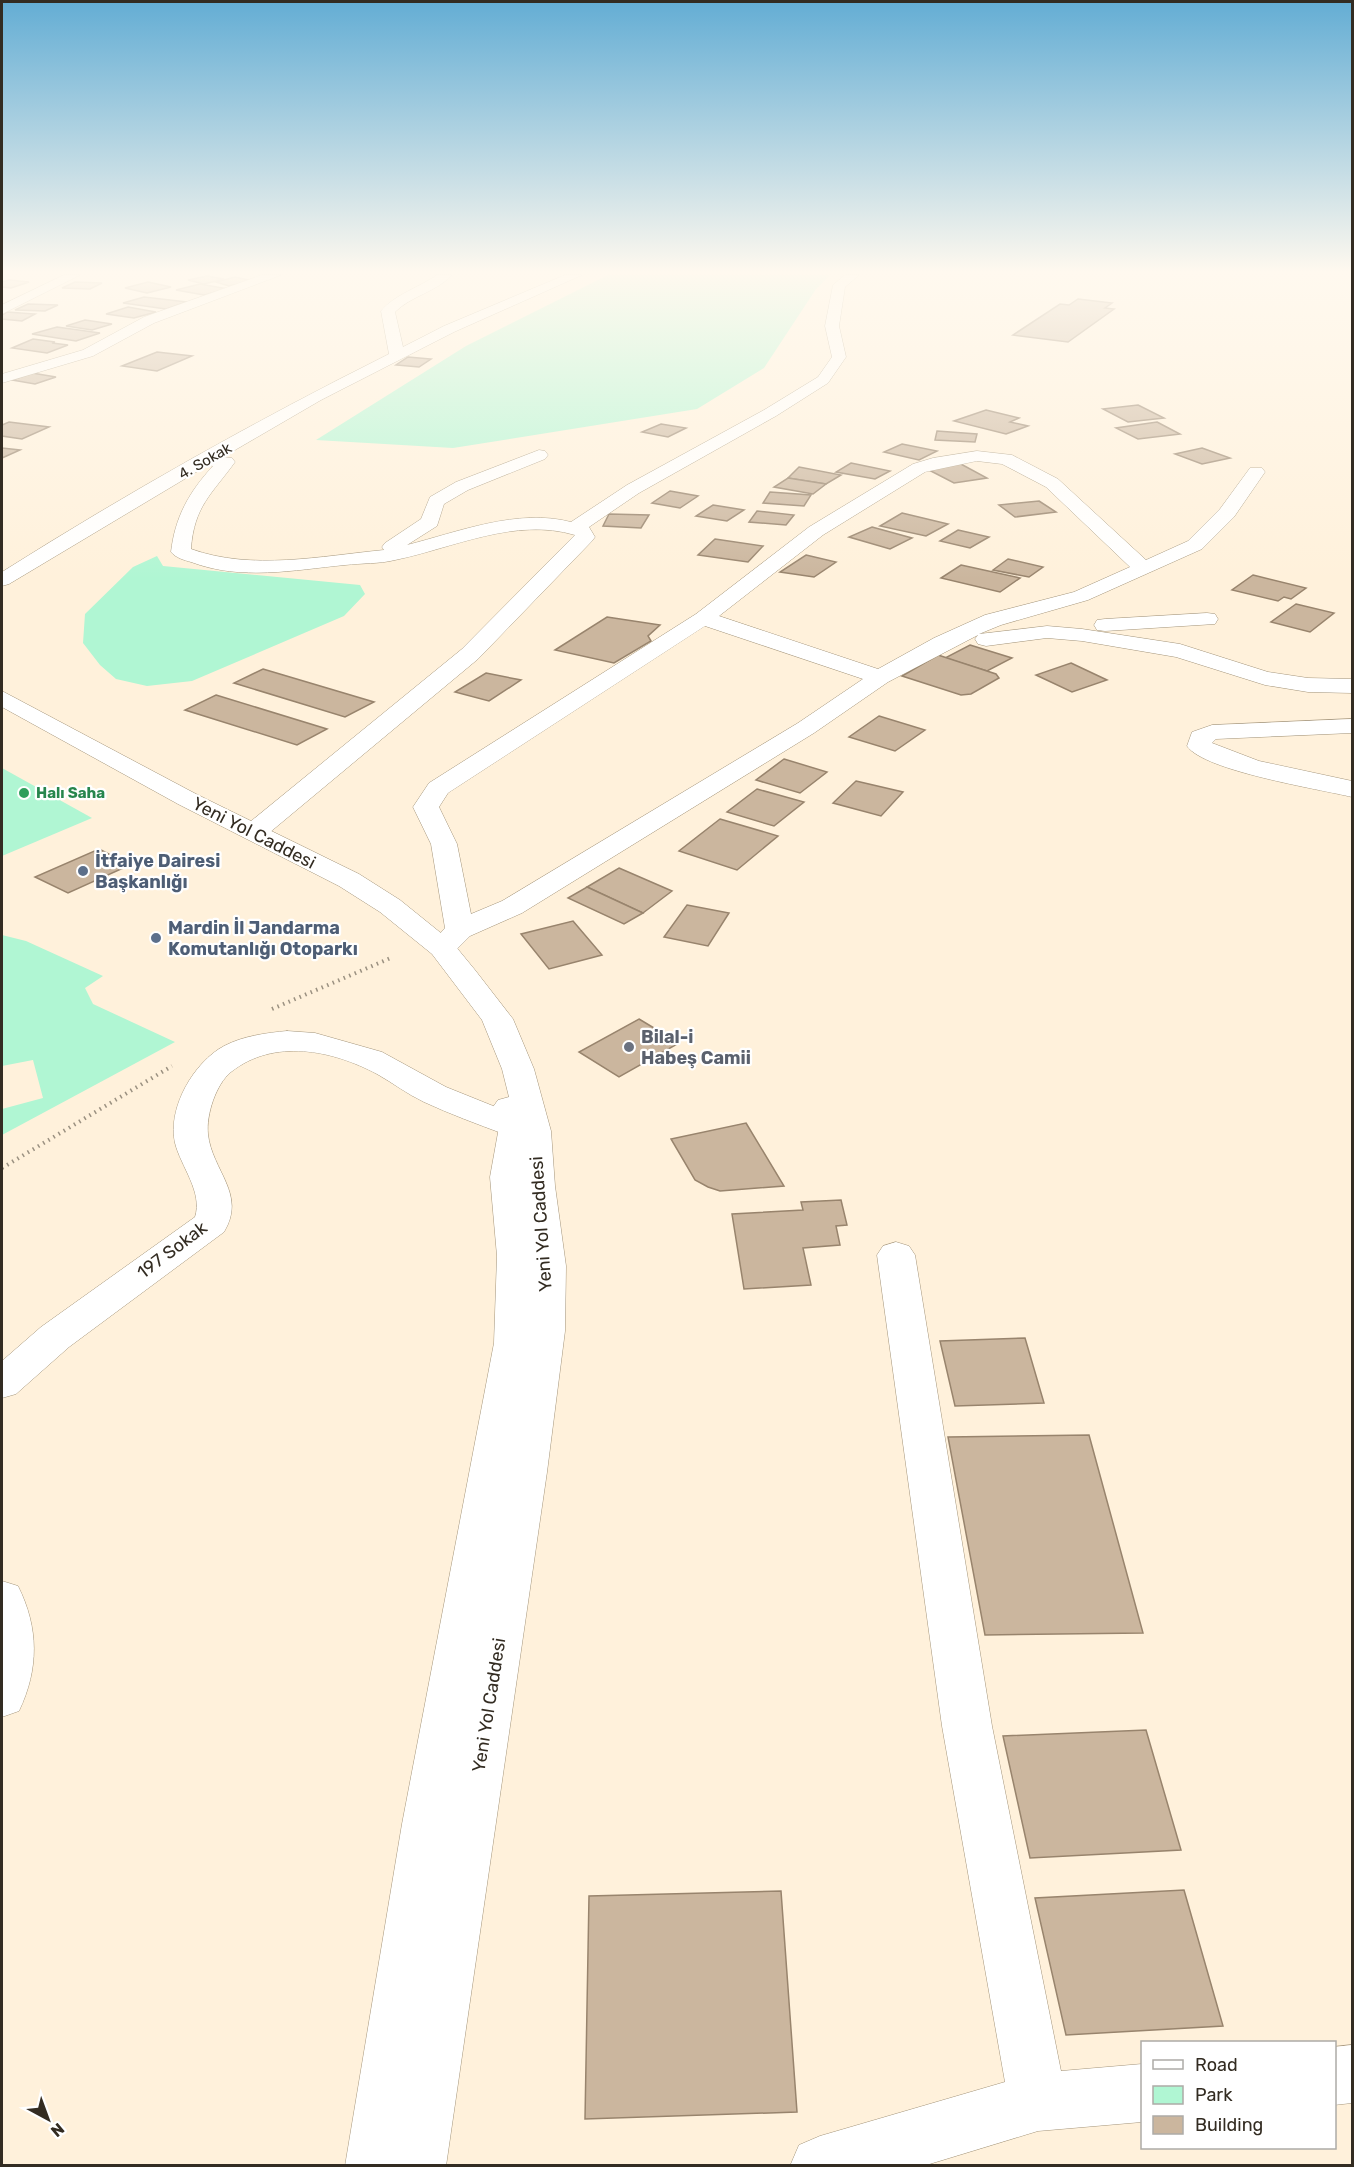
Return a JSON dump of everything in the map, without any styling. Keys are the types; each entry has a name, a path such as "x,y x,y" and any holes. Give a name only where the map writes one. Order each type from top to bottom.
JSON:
{"street":[{"name":"4. Sokak","path":"3,578 315,397 356,376"},
{"path":"576,527 633,489 770,414 826,376"},
{"path":"378,556 430,522 436,501 462,486 539,455"},
{"path":"1142,567 1052,483 1006,459 992,456 955,457 919,468 898,483 816,531 703,618 438,788 426,807 444,844 451,939 513,907 603,853 806,728 880,677 942,643 993,620 1081,596 1195,545 1227,513 1256,471"},
{"path":"207,460 226,462 191,503 182,531 182,552 208,563 241,567 282,566 378,556 535,524 568,524 583,531 585,537 470,654 254,832"},
{"path":"703,618 880,677"},
{"path":"942,643 1114,624 1207,619"},
{"path":"1047,632 1082,635 1180,651 1265,678 1308,686 1353,686"},
{"name":"Yeni Yol Caddesi","path":"2,698 349,880 390,906 451,939 496,1019 518,1069 534,1131 537,1186 547,1266 545,1331 526,1472 416,2166"},
{"name":"Yeni Yol Caddesi","path":"2,716 149,790 333,891 394,936 435,974 487,1042 516,1127 508,1177 516,1256 514,1343 428,1824 375,2166"},
{"path":"1353,726 1212,732 1201,737 1199,746 1208,752 1245,763 1353,789"},
{"name":"197 Sokak","path":"2,1383 55,1337 211,1223 216,1203 190,1126 196,1102 208,1074 221,1061 242,1050 270,1041 282,1040 304,1040 340,1047 375,1060 442,1098 516,1127"},
{"path":"897,1255 967,1726 1038,2102"},
{"path":"2,1600 11,1644 9,1681 2,1696"},
{"path":"1336,2076 1353,2074"},
{"path":"820,2166 1038,2102 1141,2093"}],"green space":[{"path":"418,376 751,376 697,409 453,448 316,440"},
{"path":"157,556 163,566 360,585 365,594 344,616 192,681 147,686 116,679 100,665 83,643 85,614 133,567"},
{"name":"Halı Saha","path":"2,768 92,818 2,856"},
{"path":"2,935 26,941 103,976 85,988 93,1004 175,1042 2,1135 2,1109 43,1098 33,1060 2,1066"}],"building":[{"path":"23,376 56,377 35,384 12,380"},
{"path":"1138,405 1164,418 1128,422 1103,409"},
{"path":"986,410 1019,418 1010,422 1028,426 1006,434 954,421"},
{"path":"9,422 49,427 22,439 2,436 2,425"},
{"path":"1157,422 1180,434 1138,439 1116,428"},
{"path":"661,424 686,428 668,437 642,432"},
{"path":"937,431 977,434 975,442 935,440"},
{"path":"902,444 937,451 919,460 884,452"},
{"path":"2,448 20,450 2,458"},
{"path":"1202,448 1230,458 1202,464 1175,454"},
{"path":"851,463 890,471 875,479 836,472"},
{"path":"959,463 987,478 954,483 927,469"},
{"path":"799,467 841,475 826,484 788,478"},
{"path":"788,478 826,484 813,494 774,487"},
{"path":"670,491 698,496 680,508 652,503"},
{"path":"770,492 811,495 804,506 763,503"},
{"path":"1039,501 1056,512 1015,517 999,505"},
{"path":"713,505 744,510 727,521 696,516"},
{"path":"757,511 794,515 786,525 749,522"},
{"path":"902,513 948,524 926,536 880,526"},
{"path":"609,514 649,515 641,528 603,526"},
{"path":"872,527 912,538 890,549 849,537"},
{"path":"958,530 989,537 970,548 940,541"},
{"path":"715,539 763,546 748,562 698,555"},
{"path":"806,555 836,562 814,577 780,572"},
{"path":"1008,559 1043,567 1029,577 993,570"},
{"path":"961,565 1020,578 1000,592 941,578"},
{"path":"1253,575 1306,588 1291,599 1284,597 1278,601 1232,590"},
{"path":"1296,604 1334,613 1310,632 1271,622"},
{"path":"607,617 660,625 648,636 651,641 614,663 555,650"},
{"path":"970,645 1012,658 987,671 945,658"},
{"path":"938,655 996,674 999,678 971,694 961,695 902,676"},
{"path":"1071,663 1107,680 1072,692 1036,675"},
{"path":"263,669 374,702 345,717 234,683"},
{"path":"486,673 521,680 489,701 455,692"},
{"path":"216,695 327,729 297,745 185,710"},
{"path":"879,716 925,730 895,751 849,737"},
{"path":"784,759 827,772 800,793 756,780"},
{"path":"856,781 903,792 881,816 833,803"},
{"path":"757,789 804,802 774,826 727,812"},
{"path":"720,819 778,836 737,870 679,851"},
{"name":"İtfaiye Dairesi Başkanlığı","path":"99,849 130,865 68,893 35,877"},
{"path":"619,868 672,891 643,913 587,887"},
{"path":"587,887 643,913 624,924 568,898"},
{"path":"687,905 729,913 708,946 664,937"},
{"path":"573,921 602,955 549,969 521,934"},
{"name":"Bilal-i Habeş Camii","path":"639,1019 679,1043 619,1077 579,1052"},
{"path":"746,1123 784,1186 720,1191 708,1187 695,1180 671,1139"},
{"path":"841,1200 847,1225 836,1226 840,1245 803,1248 811,1285 744,1289 732,1214 803,1210 801,1202"},
{"path":"1025,1338 1044,1403 955,1406 940,1341"},
{"path":"1089,1435 1143,1633 985,1635 948,1437"},
{"path":"1146,1730 1181,1850 1030,1858 1003,1736"},
{"path":"1184,1890 1223,2026 1066,2035 1035,1898"},
{"path":"781,1891 797,2112 585,2119 589,1896"}],"place":[{"name":"Halı Saha","path":"24,793"},
{"name":"İtfaiye Dairesi Başkanlığı","path":"83,871"},
{"name":"Mardin İl Jandarma Komutanlığı Otoparkı","path":"156,938"},
{"name":"Bilal-i Habeş Camii","path":"629,1047"}]}
